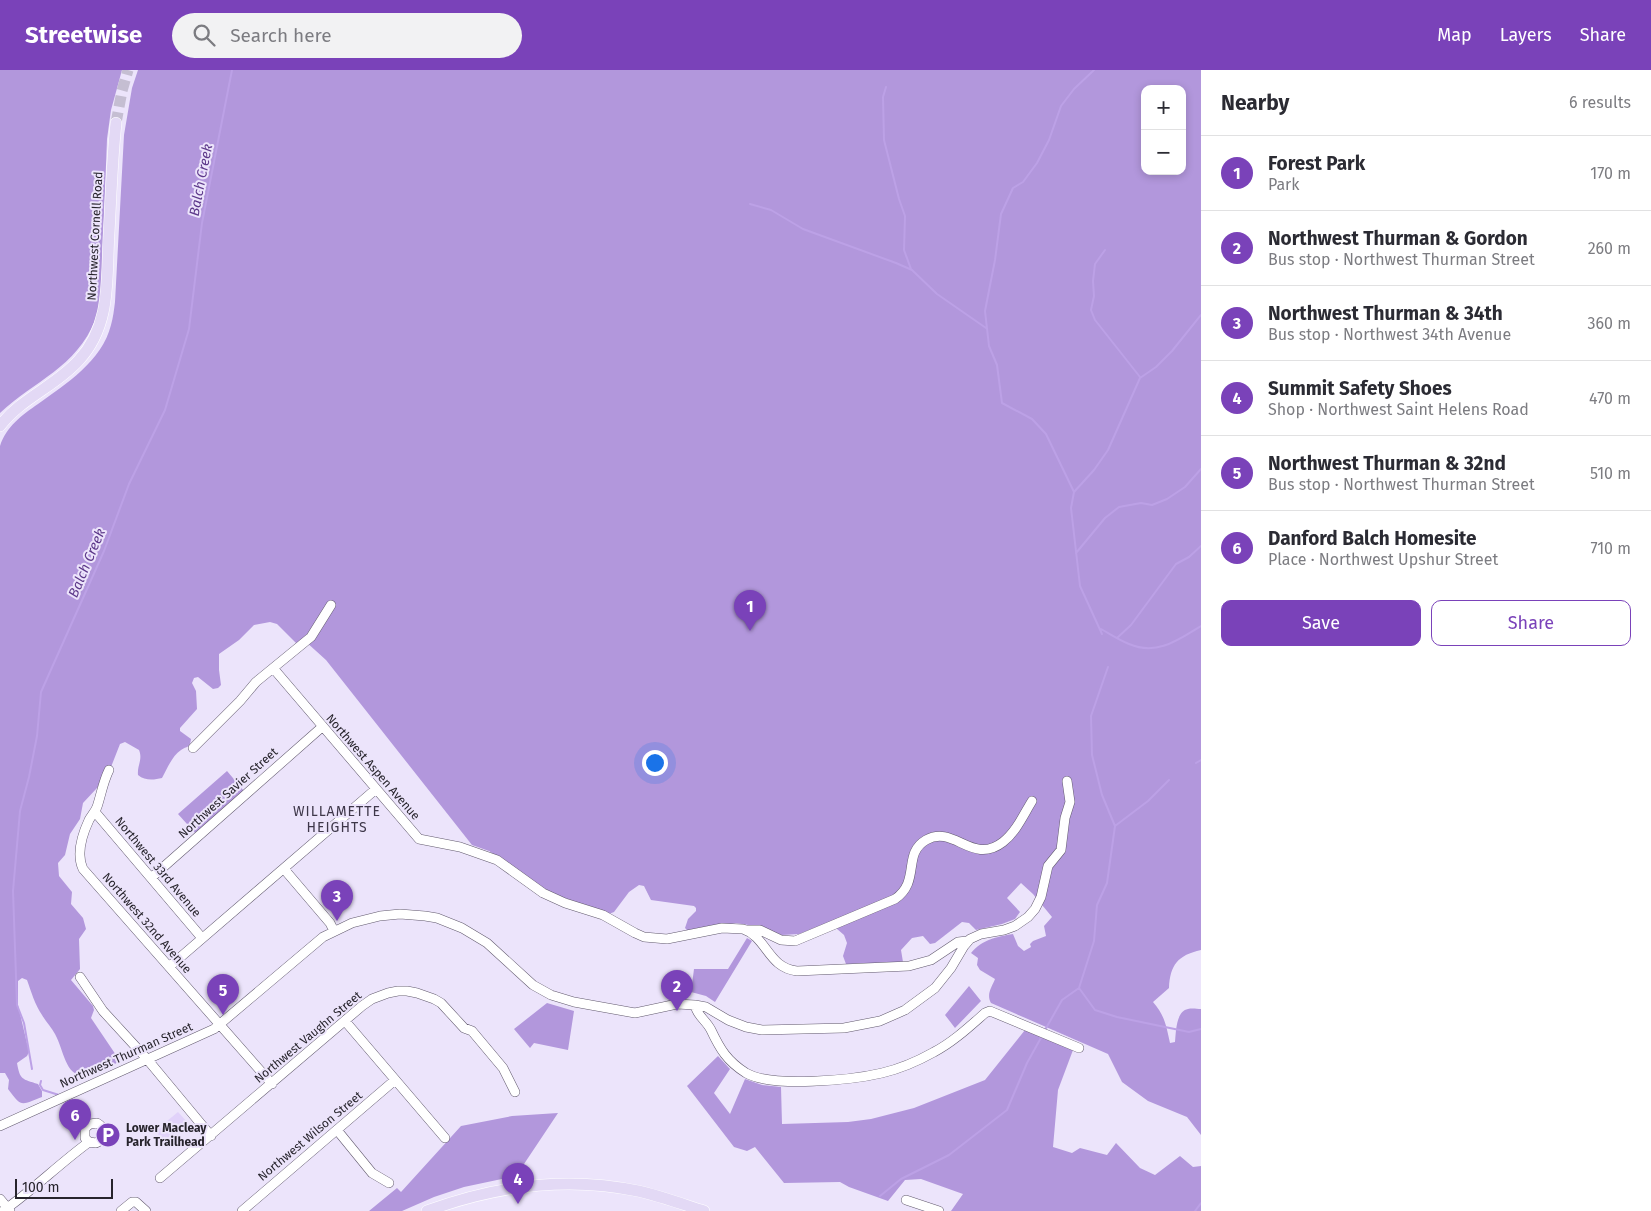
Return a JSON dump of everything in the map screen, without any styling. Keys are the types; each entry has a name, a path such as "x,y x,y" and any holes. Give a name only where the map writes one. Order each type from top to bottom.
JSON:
{"main road":[{"name":"Northwest Cornell Road","path":"0,426 18,406 72,367 82,356 99,329 107,290 108,242 116,123"},
{"path":"427,1211 471,1196 546,1184 617,1188 640,1192 704,1211"}],"street":[{"path":"193,748 240,701 256,682 311,637 331,605"},
{"name":"Northwest Aspen Avenue","path":"273,668 418,839 460,847 496,860 543,893 603,916 644,937 667,938 728,928 743,928 747,930 760,930 781,940 795,941 895,899 902,894 911,877 912,858 915,852 928,839 944,836 971,848 984,850 993,848 1003,842 1012,832 1032,801"},
{"name":"Northwest Savier Street","path":"150,878 322,727"},
{"path":"95,812 103,782 109,770"},
{"path":"747,930 763,945 774,961 784,968 797,971 909,966 931,960 958,942 967,942 981,934 1015,926 1028,917 1034,909 1041,897 1048,866 1062,850 1070,802 1067,781"},
{"path":"169,967 376,790"},
{"name":"Northwest 33rd Avenue","path":"95,812 202,938"},
{"name":"Northwest 32nd Avenue","path":"95,812 85,830 80,846 80,858 83,869 272,1084"},
{"path":"284,869 330,923 334,931"},
{"name":"Northwest Thurman Street","path":"0,1126 207,1033 334,931 352,923 380,916 410,914 437,918 462,928 474,934 499,953 533,985 562,999 635,1013 677,1004 695,1005 706,1008 746,1027 762,1030 844,1028 870,1024 897,1014 928,994 946,976 967,942"},
{"path":"80,977 104,1011 147,1059 210,1136"},
{"name":"Northwest Vaughn Street","path":"160,1178 372,999 388,993 406,991 441,1003 462,1027 472,1031 503,1068 515,1092"},
{"path":"695,1005 696,1010 709,1026 720,1049 729,1060 753,1076 779,1081 850,1078 882,1073 904,1066 934,1053 988,1011 1079,1048"},
{"path":"345,1021 444,1138"},
{"name":"Northwest Wilson Street","path":"242,1211 395,1080"},
{"path":"337,1130 372,1173 389,1183"},
{"path":"0,1199 7,1210 89,1142"},
{"path":"906,1200 939,1211"},
{"path":"121,1211 132,1202 140,1205 146,1211"}],"shaded area":[{"path":"0,70 122,70 111,110 107,139 101,294 96,317 87,336 66,362 0,413"},
{"path":"138,70 1201,70 1201,950 1186,955 1177,962 1171,973 1169,988 1153,1002 1163,1016 1170,1043 1175,1042 1177,1022 1181,1014 1188,1009 1201,1009 1201,1135 1187,1117 1148,1101 1122,1082 1108,1054 991,1003 989,994 995,979 980,970 977,965 978,958 971,953 985,942 1013,934 1018,946 1024,951 1031,947 1030,944 1033,941 1046,936 1044,926 1052,917 1021,883 1007,898 1020,912 1015,919 976,930 969,923 962,922 935,943 930,944 923,936 912,938 901,950 903,962 846,964 843,956 847,943 844,935 829,922 799,934 782,935 761,927 736,923 688,931 685,928 688,919 696,911 694,906 651,900 644,886 639,885 629,892 614,912 606,915 549,892 489,851 472,845 326,660 305,641 296,643 277,624 270,622 254,625 239,640 219,654 221,685 218,688 213,689 198,677 194,678 192,683 196,691 197,709 180,728 180,731 191,739 191,742 175,756 162,778 150,780 138,775 139,750 125,742 120,744 111,767 97,788 83,803 80,819 70,834 65,855 58,863 59,876 72,892 71,904 83,918 86,929 79,939 80,969 71,980 93,1006 94,1010 91,1018 119,1061 107,1069 88,1075 79,1075 73,1072 68,1066 55,1034 37,1007 27,980 22,978 18,981 18,1005 29,1052 27,1056 17,1063 19,1073 25,1080 38,1084 42,1091 42,1097 26,1103 19,1102 8,1089 9,1080 5,1073 0,1073 0,446 6,433 15,422 82,370 100,350 106,338 112,322 115,302 124,135 132,88"},
{"path":"227,771 244,791 196,834 178,814"},
{"path":"747,938 752,941 715,1002 706,996 691,992 694,969 728,969"},
{"path":"969,986 981,1001 955,1028 945,1015"},
{"path":"547,1003 574,1011 568,1050 534,1043 530,1048 514,1029"},
{"path":"1025,1030 1073,1050 1058,1090 1053,1147 1072,1153 1080,1148 1107,1155 1116,1143 1140,1168 1155,1175 1180,1156 1193,1167 1201,1166 1201,1211 951,1211 963,1194 921,1179 905,1180 888,1201 840,1182 784,1183 755,1147 747,1151 734,1147 687,1086 718,1056 730,1069 714,1093 730,1114 745,1079 762,1085 781,1087 782,1124 848,1122 871,1119 914,1108 985,1080"},
{"path":"178,1112 188,1123 165,1142 155,1131"},
{"path":"558,1113 516,1176 464,1187 434,1197 402,1211 369,1211 397,1188 401,1192 461,1126 512,1116"}],"waterway":[{"name":"Balch Creek","path":"32,1069 24,1023 17,1005 13,891 20,811 37,736 41,692 104,551 129,484 165,410 189,329 202,223 232,70"},
{"path":"1074,492 1046,434 1032,419 1002,403 997,365 989,346 985,311 995,260 1001,214 1013,188 1023,182 1037,163 1049,140 1061,106 1074,89 1094,70"},
{"path":"886,87 883,97 884,140 905,216 904,250 911,269"},
{"path":"750,204 771,210 803,229 912,270 937,294 986,328"},
{"path":"1105,250 1095,264 1094,296 1091,310 1095,320 1140,377"},
{"path":"1102,634 1080,586 1071,508 1074,492 1094,470 1108,450 1140,378 1156,367 1172,351 1201,315"},
{"path":"1076,553 1105,518 1119,507 1141,503 1152,505 1167,499 1185,487 1201,469"},
{"path":"1117,638 1131,625 1176,564 1189,557 1201,546"},
{"path":"1101,629 1129,644 1149,648 1167,645 1201,626"},
{"path":"1045,1030 1062,1000 1079,988 1094,941 1097,905 1107,883 1115,826 1102,795 1092,755 1091,716 1108,667"},
{"path":"1196,763 1201,760"},
{"path":"1115,826 1148,801 1169,780"},
{"path":"1079,988 1095,1010 1117,1017 1189,1032 1201,1029"},
{"path":"880,1196 901,1179 949,1155 1007,1110 1027,1063 1042,1036"},
{"name":"Balch Creek","path":"41,1081 40,1085 43,1090 59,1095"},
{"path":"1195,1211 1201,1203"}],"tunnel":[{"path":"116,123 128,70"}],"place":[{"name":"Forest Park","path":"750,631"},
{"name":"Northwest Thurman & 34th","path":"337,921"},
{"name":"Northwest Thurman & Gordon","path":"677,1011"},
{"name":"Northwest Thurman & 32nd","path":"223,1015"},
{"name":"Lower Macleay Park Trailhead","path":"108,1135"},
{"name":"Danford Balch Homesite","path":"75,1140"},
{"name":"Summit Safety Shoes","path":"518,1204"}],"district":[{"name":"WILLAMETTE HEIGHTS","path":"337,820"}]}
